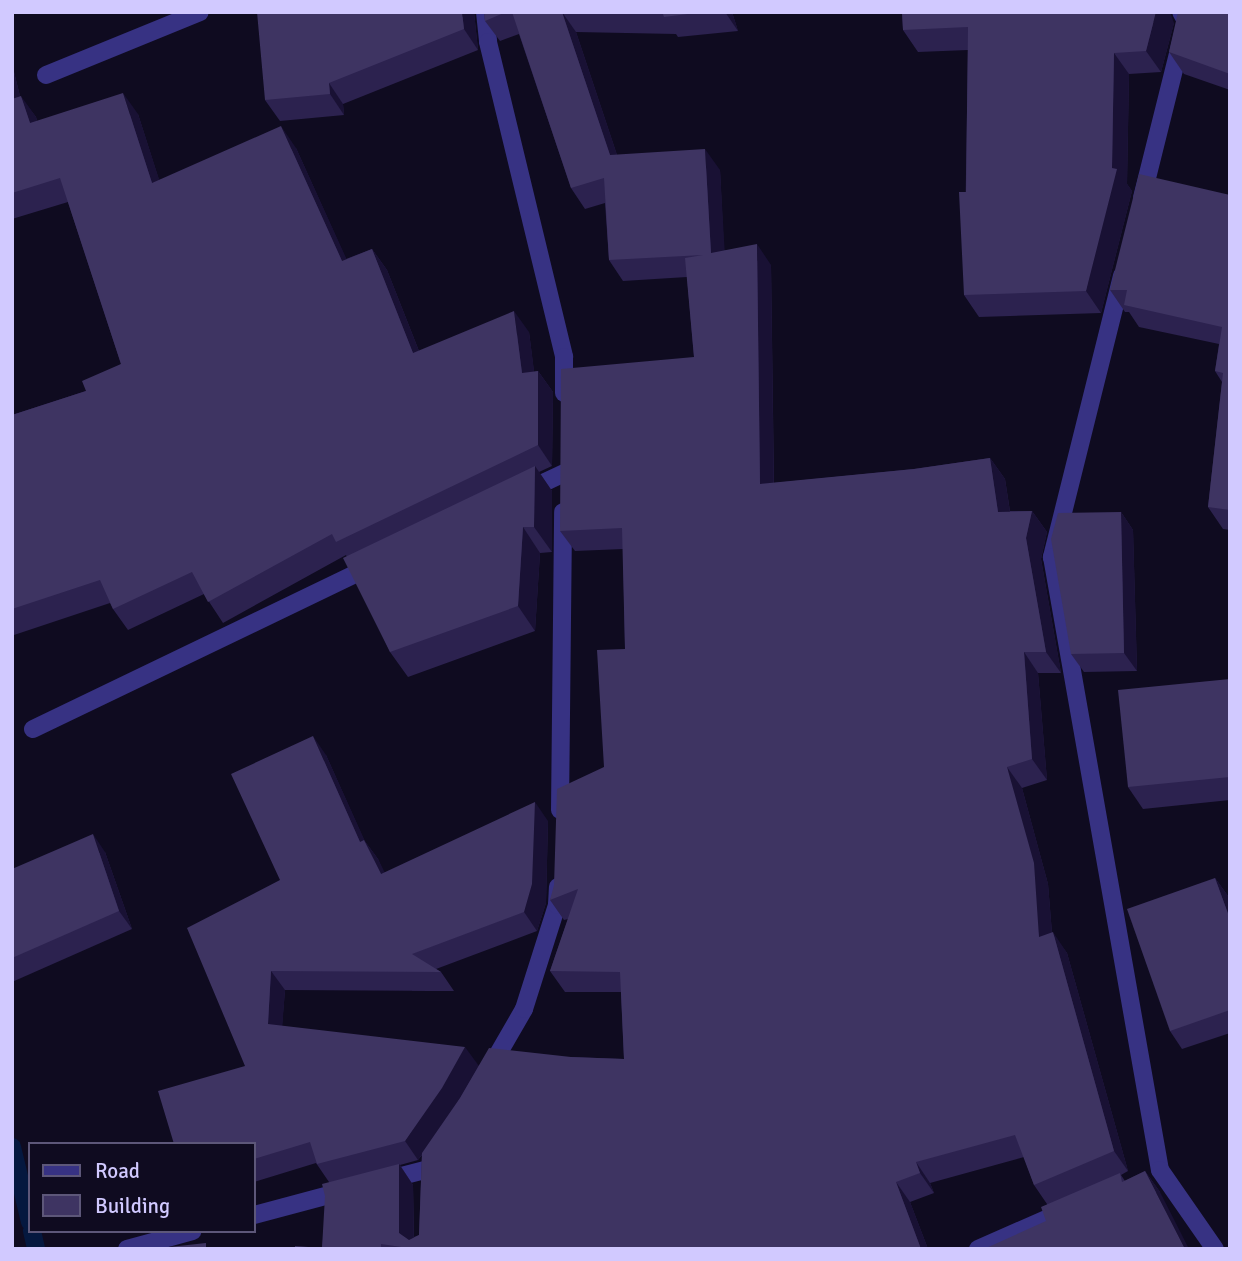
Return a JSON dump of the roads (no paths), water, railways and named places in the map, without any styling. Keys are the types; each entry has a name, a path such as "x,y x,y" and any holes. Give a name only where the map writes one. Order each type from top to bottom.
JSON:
{"street":[{"path":"46,75 200,12"},
{"path":"485,12 488,42 564,357 564,409"},
{"path":"1136,222 1186,20 1181,12"},
{"path":"1126,262 1052,557 1154,1173 1215,1249"},
{"path":"514,497 564,480 560,825"},
{"path":"33,729 391,556"},
{"path":"478,1090 524,1009 557,905 559,865"},
{"path":"426,1194 425,1170 437,1150"},
{"path":"256,1214 425,1170"},
{"path":"978,1249 1087,1202"},
{"path":"127,1249 186,1233"}],"waterway":[{"path":"12,1147 28,1214"},
{"path":"32,1233 36,1249"}]}
